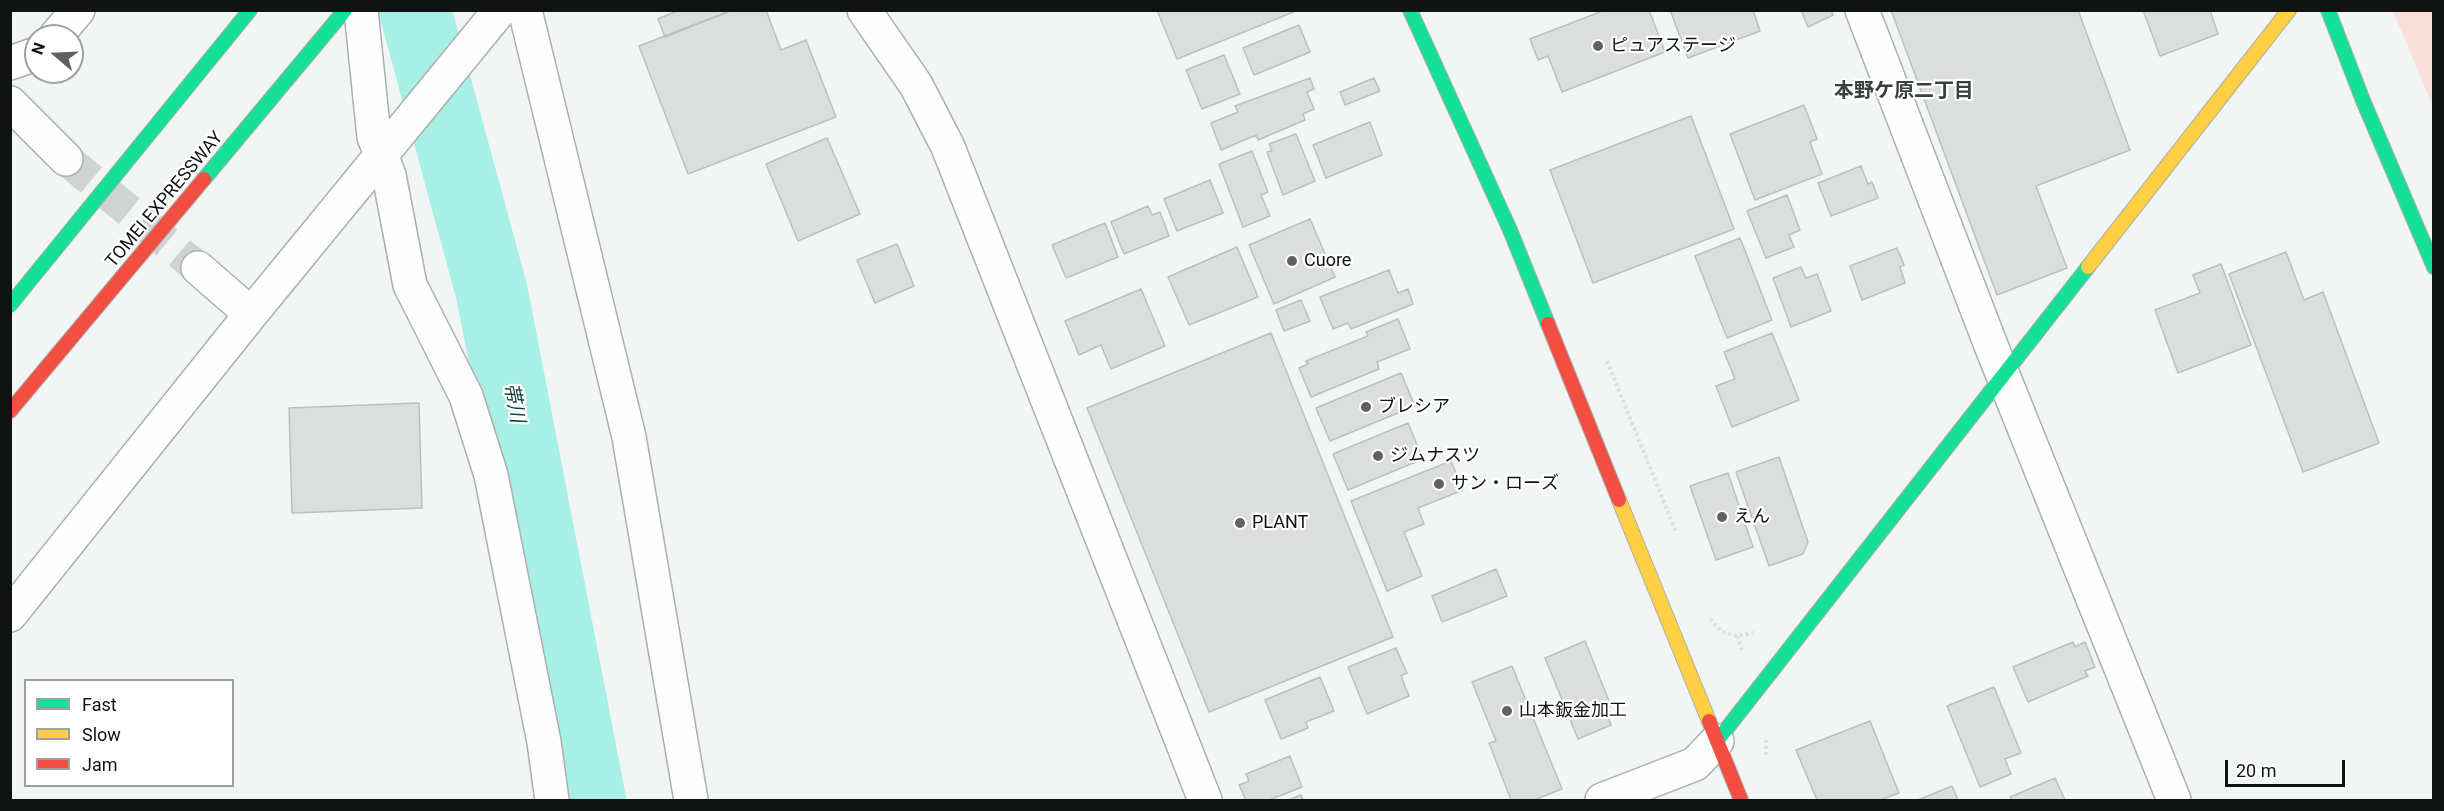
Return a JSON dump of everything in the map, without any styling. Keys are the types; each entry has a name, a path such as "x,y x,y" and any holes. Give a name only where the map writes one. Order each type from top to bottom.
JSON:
{"main road":[{"path":"10,305 250,10"},
{"name":"TOMEI EXPRESSWAY","path":"10,411 345,10"},
{"path":"1410,10 1510,230 1741,801"},
{"path":"1717,741 2289,10"},
{"path":"2328,10 2364,103 2433,267"}],"street":[{"path":"66,24 78,10"},
{"path":"361,10 374,137 387,150 389,176 410,285 466,396 491,476 544,742 552,801"},
{"path":"864,10 916,85 948,147 1205,801"},
{"path":"1862,10 2003,375 2174,801"},
{"path":"10,615 251,314 387,150 508,11"},
{"path":"508,11 629,437 692,801"},
{"path":"10,103 66,159"},
{"path":"198,268 251,314"},
{"path":"1602,801 1695,764 1717,741"}],"shaded area":[{"path":"2393,11 2433,11 2433,107"}],"building":[{"path":"679,10 728,10 728,12 665,37 658,19"},
{"path":"732,10 766,10 781,50 806,40 836,117 688,174 639,46"},
{"path":"1157,10 1295,10 1296,11 1177,59"},
{"name":"ピュアステージ","path":"1605,10 1649,10 1665,52 1562,92 1548,56 1538,60 1530,39"},
{"path":"1670,10 1753,10 1760,31 1688,58"},
{"path":"1801,10 1831,10 1833,15 1808,27"},
{"path":"1891,10 2078,10 2130,150 2036,186 2067,268 1997,295"},
{"path":"2143,10 2210,10 2218,34 2160,56"},
{"path":"1299,25 1310,52 1254,75 1243,48"},
{"path":"1224,55 1240,94 1202,109 1186,70"},
{"path":"1310,78 1314,89 1307,92 1314,109 1303,114 1305,120 1258,140 1256,135 1221,150 1211,123 1238,112 1235,106"},
{"path":"1374,78 1380,91 1345,105 1340,92"},
{"path":"1804,105 1817,139 1810,142 1822,174 1755,200 1730,134"},
{"path":"1691,116 1734,229 1593,283 1550,170"},
{"path":"1370,122 1382,155 1326,178 1313,145"},
{"path":"1296,134 1315,181 1283,195 1267,152 1272,151 1269,144"},
{"path":"827,138 860,214 798,241 766,164"},
{"path":"1252,151 1268,192 1261,195 1270,216 1243,227 1219,164"},
{"path":"1861,166 1868,184 1872,182 1878,198 1831,216 1818,183"},
{"path":"1210,180 1223,213 1177,231 1164,199"},
{"path":"1787,195 1800,230 1789,235 1794,247 1766,258 1747,211"},
{"path":"1148,206 1152,215 1160,212 1169,236 1124,254 1111,222"},
{"name":"Cuore","path":"1310,219 1335,277 1274,304 1249,245"},
{"path":"1105,223 1118,257 1066,278 1052,245"},
{"path":"1740,238 1772,320 1727,338 1695,256"},
{"path":"897,244 914,286 875,303 857,260"},
{"path":"1237,247 1258,297 1189,325 1168,277"},
{"path":"1897,248 1904,265 1900,267 1905,283 1862,300 1850,266"},
{"path":"2286,252 2304,300 2323,292 2379,443 2303,472 2229,274"},
{"path":"2221,264 2251,345 2178,373 2155,310 2200,293 2193,275"},
{"path":"1801,267 1806,278 1817,274 1831,311 1791,327 1773,278"},
{"path":"1389,270 1398,293 1408,289 1413,304 1351,329 1348,323 1333,329 1320,297"},
{"path":"1141,289 1165,346 1111,369 1101,345 1079,355 1065,321"},
{"path":"1301,300 1310,321 1284,331 1276,310"},
{"path":"1398,319 1410,349 1377,362 1379,369 1311,397 1299,368 1308,364 1306,361 1368,336 1366,332"},
{"name":"PLANT","path":"1271,333 1393,637 1209,712 1087,408"},
{"path":"1772,333 1799,400 1732,427 1716,386 1735,379 1724,352"},
{"name":"ブレシア","path":"1401,373 1415,406 1330,441 1316,408"},
{"path":"419,403 422,508 292,513 289,408"},
{"name":"ジムナスツ","path":"1408,423 1423,459 1348,490 1333,454"},
{"path":"1779,457 1808,542 1803,554 1769,566 1736,472"},
{"path":"1451,461 1463,490 1418,508 1424,524 1404,532 1422,576 1387,591 1351,501"},
{"path":"1728,473 1753,547 1716,560 1690,486"},
{"path":"1496,569 1507,596 1442,622 1432,596"},
{"path":"1585,641 1611,706 1605,709 1611,725 1578,739 1545,658"},
{"path":"2073,642 2075,647 2085,642 2095,667 2085,671 2088,676 2028,702 2013,667"},
{"path":"1396,648 1407,673 1401,676 1409,696 1367,714 1348,667"},
{"name":"山本鈑金加工","path":"1512,666 1562,789 1534,800 1511,800 1489,743 1496,741 1472,682"},
{"path":"1320,677 1334,711 1306,722 1308,728 1281,739 1265,700"},
{"path":"1994,687 2021,753 2005,759 2011,774 1980,787 1947,706"},
{"path":"1870,721 1899,793 1880,800 1817,800 1796,750"},
{"path":"1290,756 1302,787 1269,800 1246,800 1239,785 1249,781 1246,774"},
{"path":"2055,778 2065,800 2012,800 2010,797"},
{"path":"1952,786 1958,800 1918,800"},
{"path":"1301,795 1303,800 1288,800"}],"waterway":[{"name":"帯川","path":"415,10 492,293 590,800"}],"tunnel":[{"path":"66,159 198,268"}],"traffic: fast":[{"path":"10,305 250,10"},
{"path":"204,179 345,10"},
{"path":"1410,10 1510,230 1548,324"},
{"path":"2328,10 2364,103 2434,267"},
{"path":"1717,741 2088,267"}],"traffic: slow":[{"path":"2088,267 2289,10"},
{"path":"1619,500 1709,721"}],"traffic: jam":[{"path":"10,411 204,179"},
{"path":"1548,324 1619,500"},
{"path":"1709,721 1741,800"}],"place":[{"name":"ピュアステージ","path":"1598,46"},
{"name":"Cuore","path":"1292,261"},
{"name":"ブレシア","path":"1366,407"},
{"name":"ジムナスツ","path":"1378,456"},
{"name":"サン・ローズ","path":"1439,484"},
{"name":"えん","path":"1722,517"},
{"name":"PLANT","path":"1240,523"},
{"name":"山本鈑金加工","path":"1507,711"}],"district":[{"name":"本野ケ原二丁目","path":"1904,92"}]}
